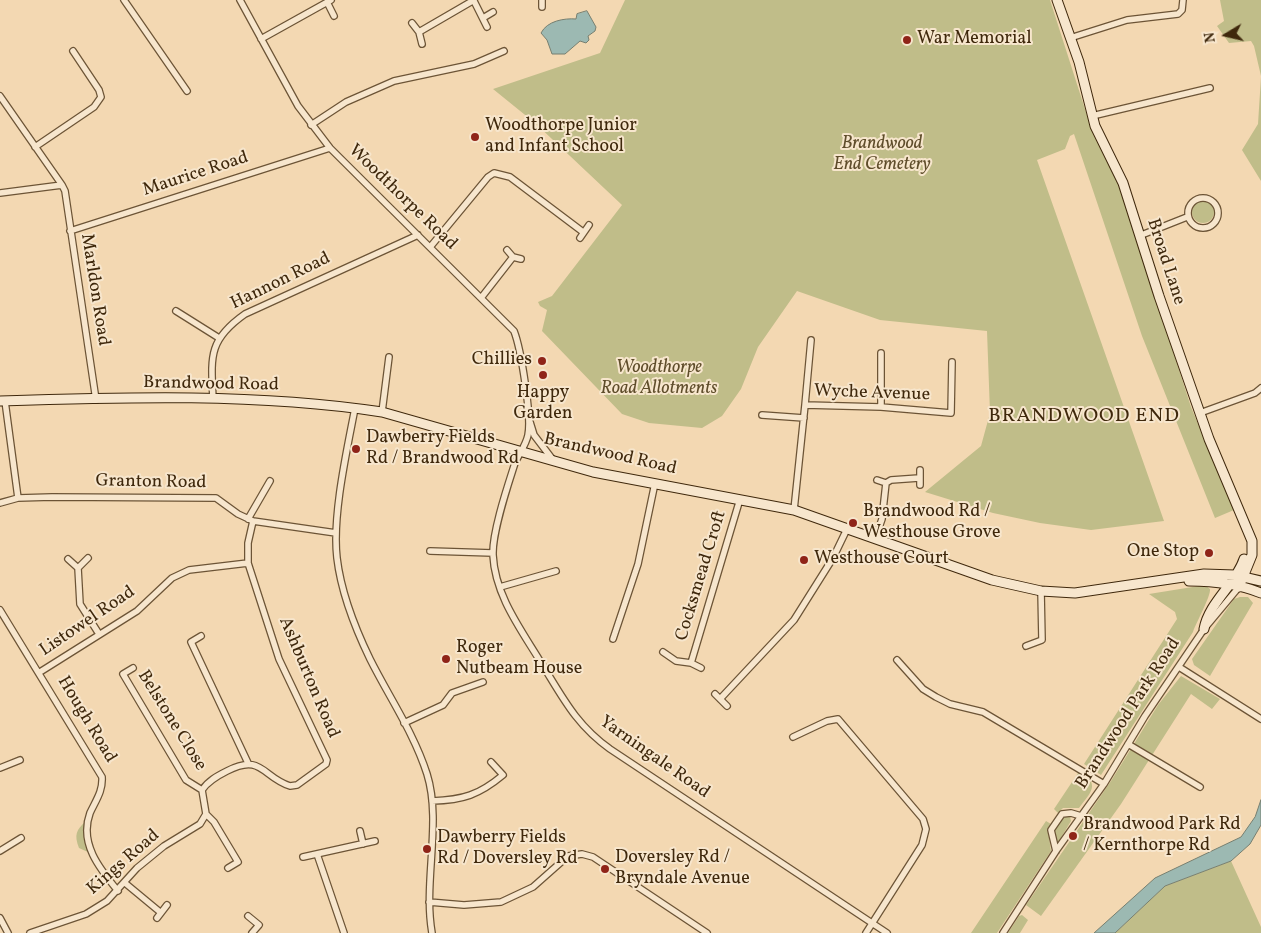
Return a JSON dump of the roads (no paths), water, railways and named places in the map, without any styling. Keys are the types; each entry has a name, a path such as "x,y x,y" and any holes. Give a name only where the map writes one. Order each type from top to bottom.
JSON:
{"street":[{"path":"124,0 187,91"},
{"name":"Woodthorpe Road","path":"240,0 260,39 311,124 330,148 431,246 514,331 518,343 529,417 534,435 555,462"},
{"path":"314,0 316,8"},
{"path":"420,32 474,0 487,26"},
{"path":"542,0 542,8"},
{"name":"Broad Lane","path":"1057,0 1079,62 1092,116 1123,183 1139,236 1200,413 1221,470 1250,533 1253,547 1252,569 1259,581"},
{"path":"1070,38 1127,20 1178,14 1182,10 1183,0"},
{"path":"260,39 329,1 334,16"},
{"path":"483,18 493,12"},
{"path":"412,23 420,32 422,44"},
{"path":"35,147 94,107 100,100 99,90 72,51"},
{"path":"311,124 346,102 394,82 474,64 504,52"},
{"path":"1092,116 1210,88"},
{"path":"0,96 62,185 0,193"},
{"name":"Maurice Road","path":"70,231 330,148"},
{"path":"431,246 488,177 494,173 510,177 582,235 588,225"},
{"name":"Marldon Road","path":"62,185 66,191 70,231 96,400"},
{"path":"1209,198 1218,208 1215,223 1205,228 1198,227 1188,217 1188,210 1197,200 1209,198"},
{"path":"1139,236 1188,217"},
{"name":"Hannon Road","path":"212,399 211,360 219,338 227,326 244,314 418,234"},
{"path":"507,250 513,257 521,259"},
{"path":"481,298 513,257"},
{"path":"176,310 219,338"},
{"path":"805,405 811,340"},
{"path":"881,407 882,353"},
{"path":"382,412 389,357"},
{"name":"Wyche Avenue","path":"794,510 805,405 881,407 951,413 952,362"},
{"path":"1200,413 1255,393 1261,388"},
{"name":"Brandwood Road","path":"2,401 212,399 355,408 382,412 555,462 794,510 992,580 1042,592 1074,593 1174,580 1235,581"},
{"path":"0,503 18,498 2,401"},
{"path":"355,408 346,457 336,533 337,558 352,616 370,660 404,723 427,776 432,801 429,902 432,933"},
{"path":"762,415 804,418"},
{"name":"Woodthorpe Road","path":"522,451 528,436 529,417"},
{"name":"Yarningale Road","path":"522,451 516,461 498,522 493,553 500,588 506,606 572,714 594,738 887,933"},
{"path":"920,470 920,485"},
{"path":"877,480 886,483 891,480 919,478"},
{"name":"Ashburton Road","path":"248,763 262,768 290,786 297,785 323,769 327,760 279,659 248,563 251,520 270,481"},
{"path":"613,640 638,564 655,483"},
{"path":"875,538 882,518 886,483"},
{"name":"Granton Road","path":"18,498 216,498 251,520 336,533"},
{"name":"Cocksmead Croft","path":"691,663 740,498"},
{"path":"720,699 794,620 833,558 847,528"},
{"path":"1235,581 1249,546 1250,533"},
{"path":"1235,581 1253,547"},
{"path":"430,551 493,553"},
{"path":"78,568 88,558"},
{"path":"68,559 78,568 80,604 99,634"},
{"name":"Listowel Road","path":"0,610 40,672 137,611 172,578 188,570 248,563"},
{"path":"500,588 556,571"},
{"path":"1235,581 1259,581"},
{"path":"1235,581 1261,593"},
{"name":"Brandwood Park Road","path":"1003,933 1056,851 1104,784 1128,744 1204,629 1206,617 1235,581"},
{"path":"1026,646 1042,640 1042,592"},
{"path":"201,636 191,642 248,763 221,774 206,784 202,790 206,814 214,822 238,862 228,868"},
{"name":"Cocksmead Croft","path":"664,652 676,661 691,663 701,668"},
{"path":"897,660 923,689 936,697 950,704 982,712 1104,784"},
{"path":"1179,666 1261,719"},
{"name":"Belstone Close","path":"133,668 123,674 186,780 202,790"},
{"name":"Hough Road","path":"40,672 102,777 103,786 90,814 86,838 94,858 118,890"},
{"path":"404,723 443,705 452,694 483,682"},
{"path":"715,694 727,706"},
{"path":"793,737 827,721 838,719 923,819 926,829 922,845 866,933"},
{"path":"1128,744 1200,787"},
{"path":"0,768 20,760"},
{"path":"432,801 463,798 485,790 503,775 491,762"},
{"name":"Brandwood Park Road","path":"1056,851 1051,830 1062,814 1070,813 1081,816"},
{"name":"Kings Road","path":"30,933 48,930 86,914 106,901 125,883 137,868 164,846 200,824 206,814"},
{"path":"360,832 363,844"},
{"path":"0,851 21,838"},
{"path":"303,857 375,841"},
{"path":"317,854 344,933"},
{"path":"429,902 464,905 501,902 533,887 568,856 582,854 593,857 707,933"},
{"path":"125,883 159,915 167,905"},
{"path":"248,916 259,925 252,933"},
{"path":"0,918 8,933"}],"water":[{"path":"587,11 596,27 595,31 588,36 589,40 586,43 580,41 565,54 552,54 547,40 541,33 544,29 556,21 576,19 577,14"},
{"path":"1261,800 1261,825 1250,844 1231,861 1165,886 1115,933 1094,933 1155,878 1241,837 1255,817"}],"place":[{"name":"War Memorial","path":"907,40"},
{"name":"Woodthorpe Junior and Infant School","path":"475,137"},
{"name":"Chillies","path":"542,361"},
{"name":"Happy Garden","path":"543,375"},
{"name":"Dawberry Fields Rd / Brandwood Rd","path":"356,449"},
{"name":"Brandwood Rd / Westhouse Grove","path":"853,523"},
{"name":"One Stop","path":"1209,553"},
{"name":"Westhouse Court","path":"804,560"},
{"name":"Roger Nutbeam House","path":"446,659"},
{"name":"Brandwood Park Rd / Kernthorpe Rd","path":"1073,836"},
{"name":"Dawberry Fields Rd / Doversley Rd","path":"427,849"},
{"name":"Doversley Rd / Bryndale Avenue","path":"605,869"}],"district":[{"name":"BRANDWOOD END","path":"1084,417"}],"park label":[{"name":"Brandwood End Cemetery","path":"882,155"},
{"name":"Woodthorpe Road Allotments","path":"659,379"}]}
